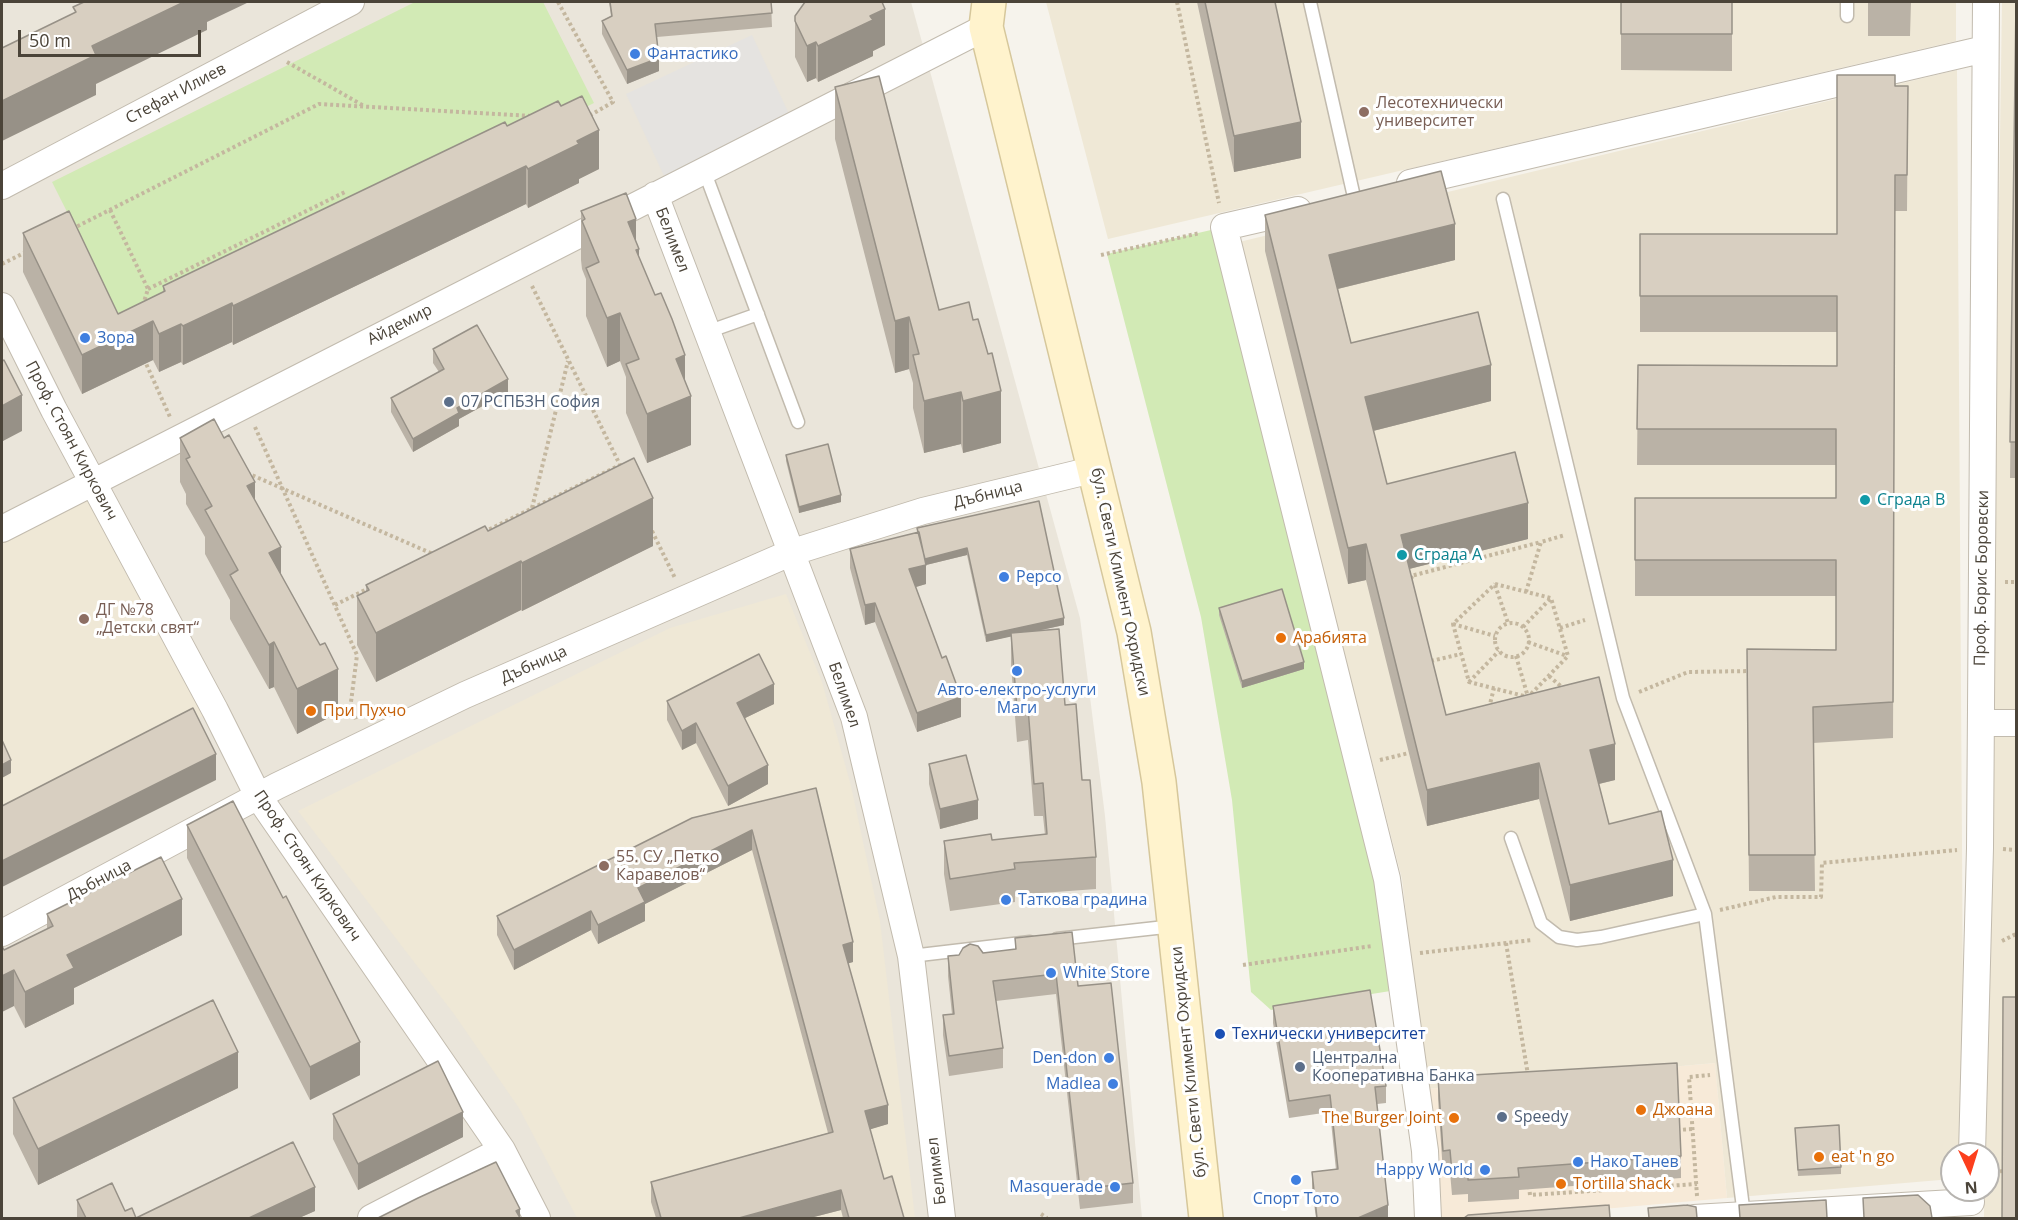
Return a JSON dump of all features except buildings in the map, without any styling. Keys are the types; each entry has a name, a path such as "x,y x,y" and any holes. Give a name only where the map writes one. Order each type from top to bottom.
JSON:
{"main road":[{"name":"бул. Свети Климент Охридски","path":"966,2 987,14 1134,632 1159,782 1206,1218"}],"street":[{"name":"Стефан Илиев","path":"2,186 351,2"},
{"name":"Проф. Борис Боровски","path":"1972,1142 1980,848 1986,2"},
{"name":"Айдемир","path":"2,529 799,121 987,14"},
{"path":"1428,1218 1425,1151 1387,879 1224,227 1985,49"},
{"name":"Белимел","path":"655,195 854,717 911,956 942,1218"},
{"name":"Проф. Стоян Киркович","path":"2,306 258,796 502,1150 537,1218"},
{"name":"Дъбница","path":"2,933 258,796 465,695 790,553 923,511 1096,469"},
{"path":"1981,723 2016,723"},
{"path":"371,1218 502,1150"},
{"path":"1696,1218 1971,1203"}],"lane":[{"path":"1310,2 1355,196"},
{"path":"1847,2 1847,16"},
{"path":"704,170 798,422"},
{"path":"1503,199 1623,698 1705,914 1725,1073 1732,1217"},
{"path":"708,332 758,314"},
{"path":"1511,838 1541,923 1560,937 1577,940 1601,937 1705,914"},
{"path":"911,956 1175,926"}],"path":[{"path":"558,2 613,102 585,119"},
{"path":"1101,255 1224,227 1177,2"},
{"path":"263,48 364,107"},
{"path":"70,230 319,104 538,116"},
{"path":"148,289 345,192"},
{"path":"110,210 148,289 142,307"},
{"path":"2,264 31,249"},
{"path":"521,263 625,475"},
{"path":"142,354 170,413 171,442"},
{"path":"532,508 568,361"},
{"path":"245,404 357,655 351,702"},
{"path":"479,534 620,465"},
{"path":"242,471 436,555 426,560"},
{"path":"649,524 685,599"},
{"path":"1413,586 1411,576 1583,530"},
{"path":"1526,592 1541,542"},
{"path":"1495,584 1551,598"},
{"path":"1495,584 1508,623"},
{"path":"1453,624 1495,584"},
{"path":"335,605 376,585"},
{"path":"1523,627 1551,598"},
{"path":"1551,598 1568,656"},
{"path":"1560,628 1603,614"},
{"path":"1508,623 1523,627 1528,642 1524,651 1516,656 1507,656 1499,651 1495,636 1500,628 1508,623"},
{"path":"1453,624 1495,636"},
{"path":"1453,624 1469,682"},
{"path":"1528,642 1568,656"},
{"path":"1429,651 1434,672"},
{"path":"1469,682 1499,651"},
{"path":"1431,661 1461,654"},
{"path":"1516,656 1528,697"},
{"path":"1528,697 1568,656"},
{"path":"1623,698 1688,672 1755,670"},
{"path":"1549,676 1571,695"},
{"path":"1469,682 1528,697"},
{"path":"1487,716 1494,688"},
{"path":"1705,914 1776,897 1821,897 1822,864 1980,848"},
{"path":"1243,965 1397,949 1506,943 1560,937"},
{"path":"1506,943 1529,1084"},
{"path":"1696,1218 1697,1184 1689,1077 1725,1073"},
{"path":"1672,1131 1693,1129"},
{"path":"1528,1174 1530,1196 1697,1184"},
{"path":"1612,1179 1613,1190"},
{"path":"1041,1214 1047,1218"}],"shaded area":[{"path":"2,2 911,2 1080,618 1105,816 1142,1218 2,1218"},
{"name":"Лесотехнически университет","path":"1046,2 1956,2 1956,41 1108,239"},
{"path":"2002,2 2016,2 2016,1218 1984,1218 1984,1202 2000,1202 2000,1142 1985,1142"},
{"path":"752,35 791,118 665,178 626,94"},
{"path":"1957,70 1964,1142 1940,1142 1940,1180 1727,1198 1715,1063 1426,1089 1402,879 1239,242"},
{"name":"ДГ №78 „Детски свят“","path":"93,482 215,710 2,817 2,529"},
{"name":"55. СУ „Петко Каравелов“","path":"786,594 822,682 851,786 880,921 915,1218 577,1218 519,1108 454,1014 298,811 670,628"},
{"path":"1715,1063 1727,1198 1502,1218 1438,1218 1426,1089"}],"green space":[{"path":"415,2 543,2 594,103 129,335 52,182"},
{"path":"1224,227 1403,989 1271,1010 1251,992 1232,800 1201,617 1107,254"}],"place":[{"name":"Фантастико","path":"635,54"},
{"name":"Лесотехнически университет","path":"1364,112"},
{"name":"Зора","path":"85,338"},
{"name":"07 РСПБЗН София","path":"449,402"},
{"name":"Сграда В","path":"1865,500"},
{"name":"Сграда А","path":"1402,555"},
{"name":"Pepco","path":"1004,577"},
{"name":"ДГ №78 „Детски свят“","path":"84,619"},
{"name":"Арабията","path":"1281,638"},
{"name":"Авто-електро-услуги Маги","path":"1017,671"},
{"name":"При Пухчо","path":"311,711"},
{"name":"55. СУ „Петко Каравелов“","path":"604,866"},
{"name":"Таткова градина","path":"1006,900"},
{"name":"White Store","path":"1051,973"},
{"name":"Технически университет","path":"1220,1034"},
{"name":"Den-don","path":"1109,1058"},
{"name":"Централна Кооперативна Банка","path":"1300,1067"},
{"name":"Madlea","path":"1113,1084"},
{"name":"Джоана","path":"1641,1110"},
{"name":"Speedy","path":"1502,1117"},
{"name":"The Burger Joint","path":"1454,1118"},
{"name":"eat 'n go","path":"1819,1157"},
{"name":"Нако Танев","path":"1578,1162"},
{"name":"Happy World","path":"1485,1170"},
{"name":"Спорт Тото","path":"1296,1180"},
{"name":"Tortilla shack","path":"1561,1184"},
{"name":"Masquerade","path":"1115,1187"}]}
